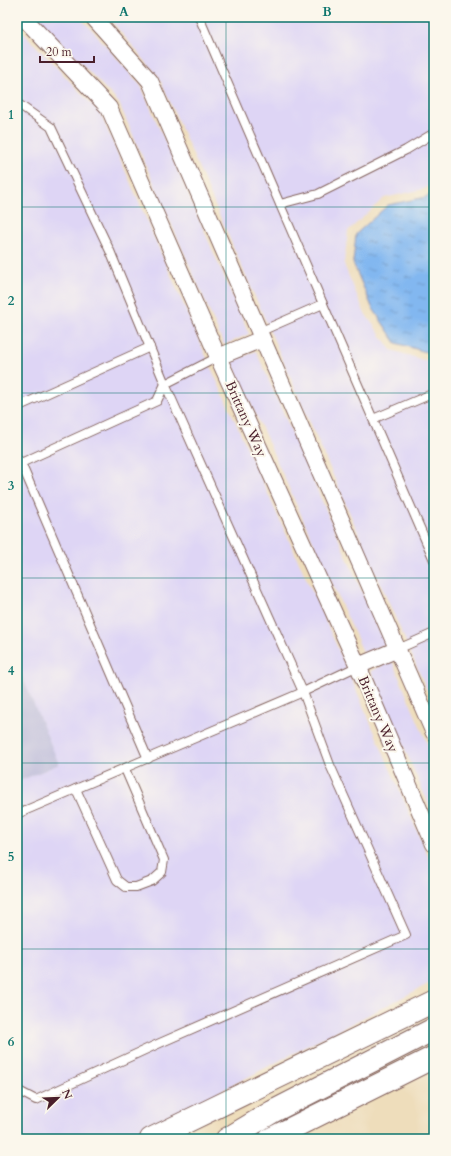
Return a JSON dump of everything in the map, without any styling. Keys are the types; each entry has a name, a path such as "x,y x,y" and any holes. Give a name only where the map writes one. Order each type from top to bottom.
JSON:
{"main road":[{"path":"151,1139 434,1001"},
{"path":"227,1139 272,1112 434,1029"},
{"path":"270,1139 434,1057"},
{"path":"177,1139 269,1082"}],"street":[{"name":"Brittany Way","path":"23,17 109,108 218,357 358,666 434,844"},
{"path":"93,17 150,81 434,733"},
{"path":"218,357 261,335"},
{"path":"358,666 398,649"}],"lane":[{"path":"199,17 434,560"},
{"path":"17,103 51,127 110,251 165,384 303,692 330,765 406,935 174,1037 36,1100 17,1090"},
{"path":"280,204 318,194 406,150 434,133"},
{"path":"261,335 323,304"},
{"path":"17,407 150,347"},
{"path":"148,758 19,460 157,401 165,384 218,357"},
{"path":"373,419 434,393"},
{"path":"398,649 434,633"},
{"path":"17,814 303,692 358,666"},
{"path":"76,789 117,880 126,887 136,887 152,881 162,872 164,860 125,769"}],"shaded area":[{"path":"37,17 79,17 141,86 249,334 224,345 119,103"},
{"path":"108,17 434,17 434,184 424,189 384,198 348,231 344,263 364,312 391,350 423,360 434,358 434,706 159,77"},
{"path":"17,26 100,113 212,370 348,671 434,870 434,981 186,1109 122,1139 17,1139 17,782 58,764 17,664"},
{"path":"256,351 385,644 364,654 232,362"},
{"path":"392,661 434,759 434,817 371,671"},
{"path":"17,664 59,764 17,782"}],"water":[{"path":"434,193 434,349 426,352 396,343 372,307 353,263 356,234 388,205 426,197"}]}
